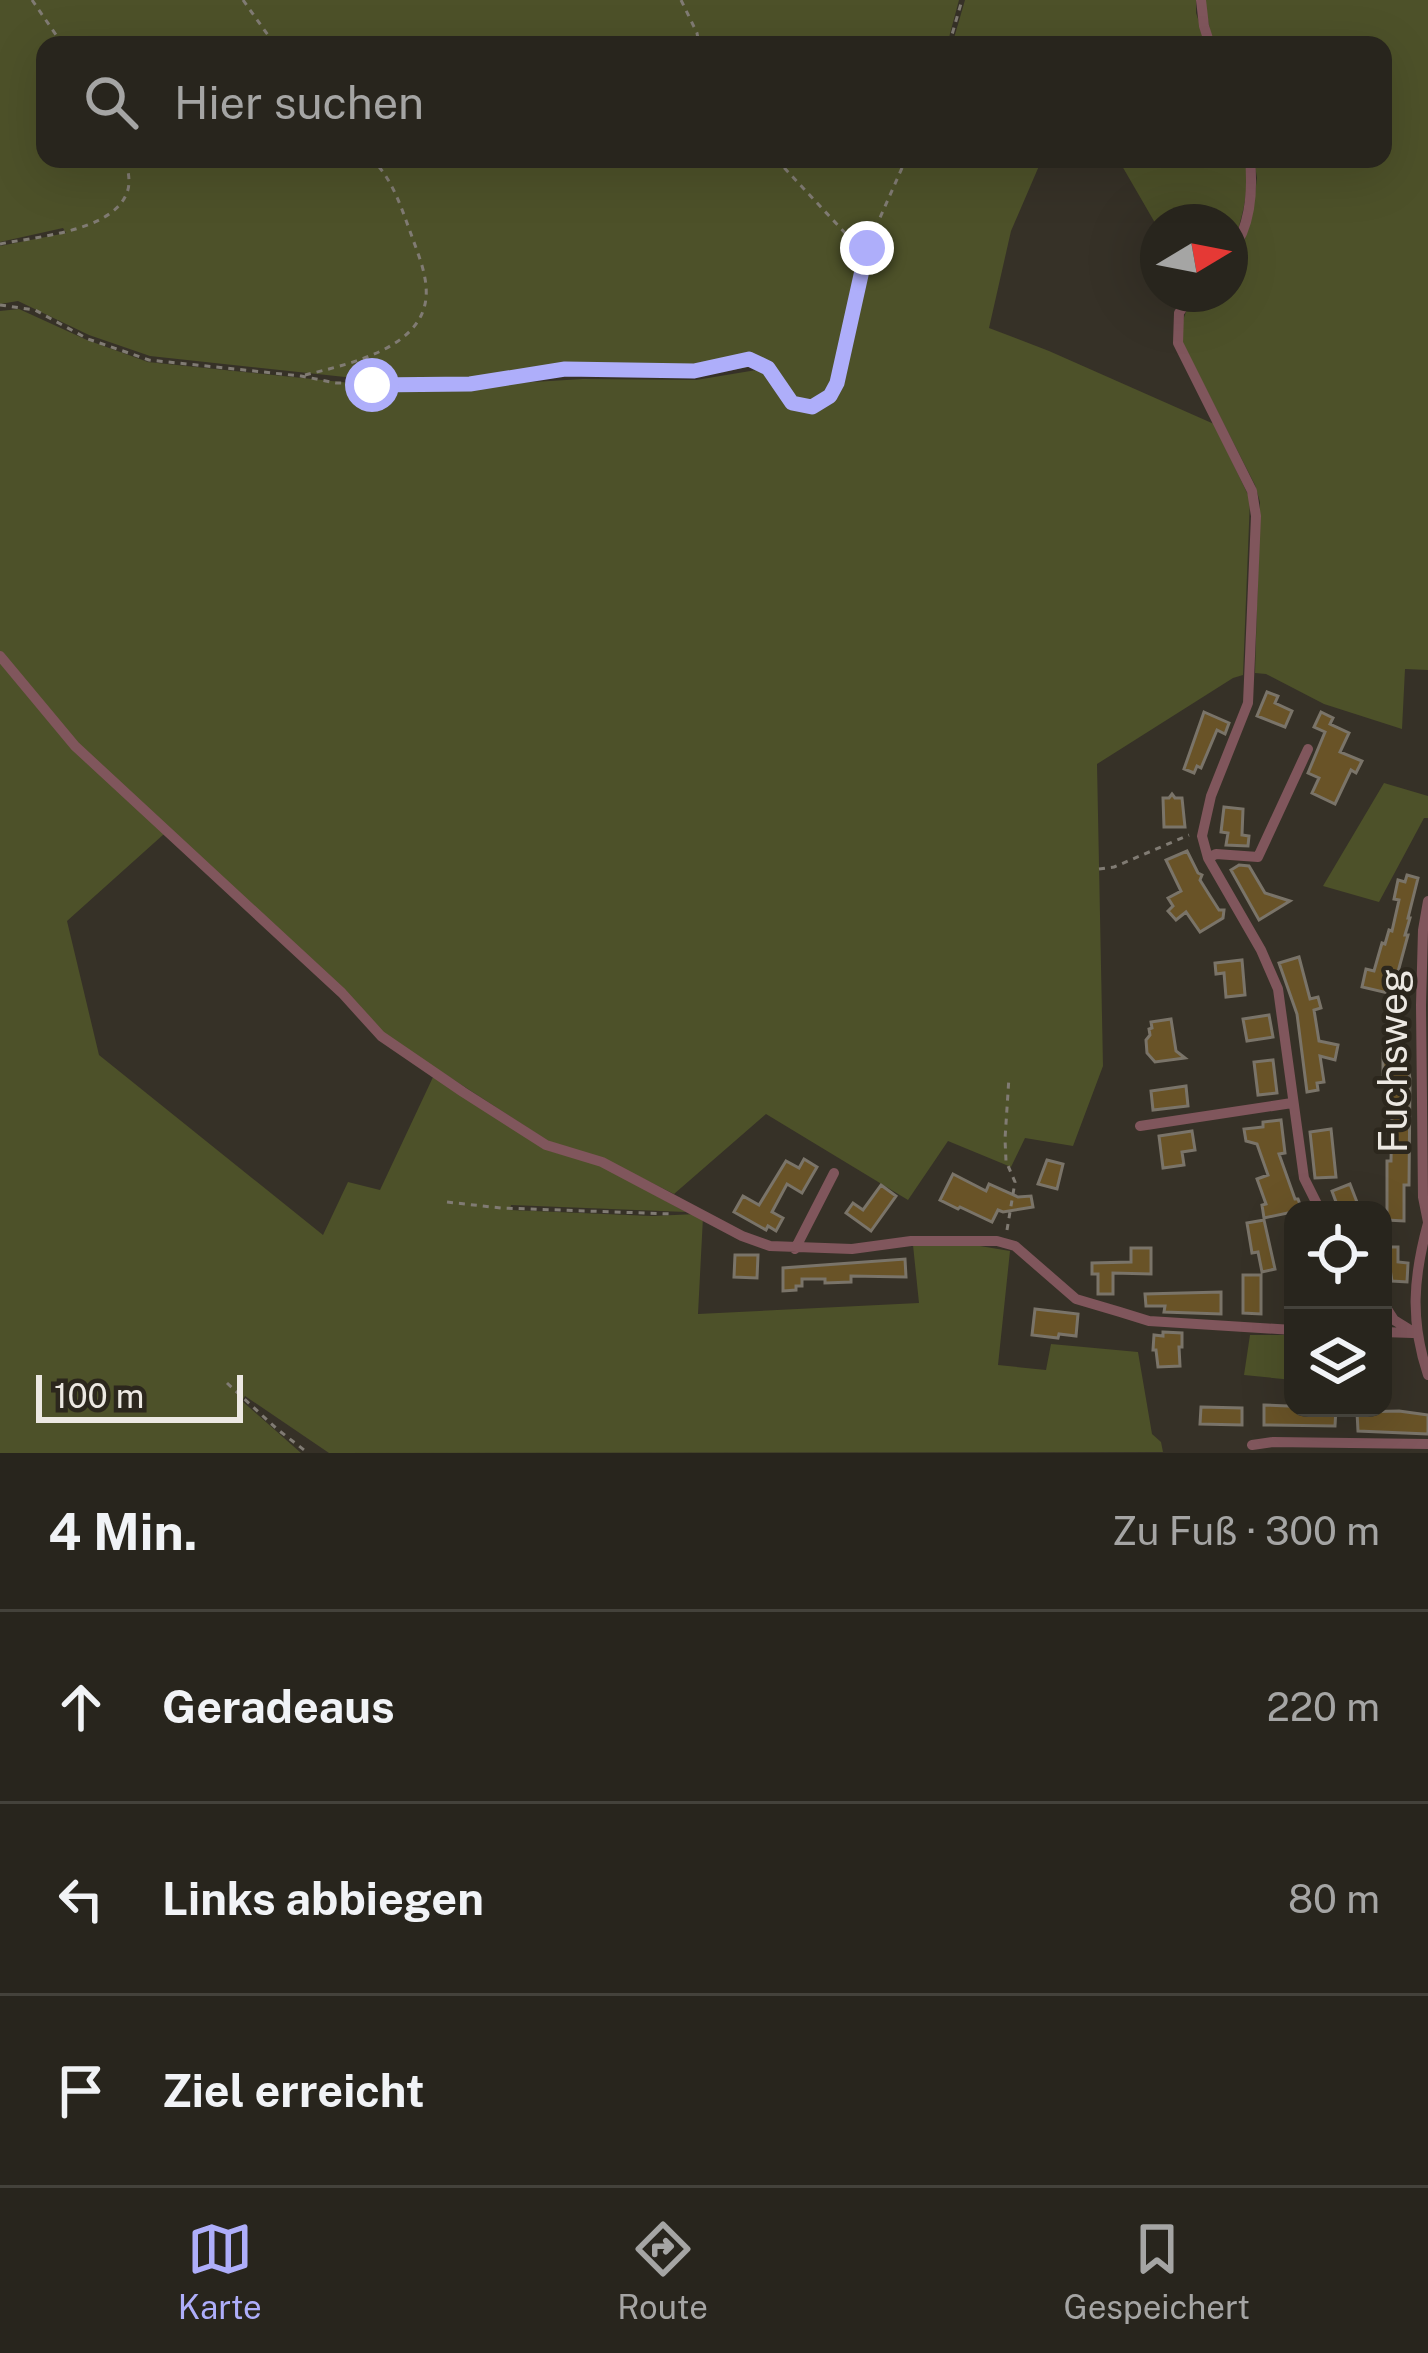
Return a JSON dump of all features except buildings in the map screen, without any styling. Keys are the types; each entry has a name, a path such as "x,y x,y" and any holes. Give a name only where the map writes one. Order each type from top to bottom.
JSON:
{"street":[{"path":"1201,0 1207,36"},
{"path":"1248,212 1250,168"},
{"path":"1181,312 1178,343 1255,503 1250,692 1202,831 1208,858 1271,968 1278,989 1304,1178 1315,1201"},
{"path":"0,656 75,746 330,981 381,1036 547,1145 602,1162 770,1246 852,1249 961,1239 1005,1244 1076,1299 1149,1321 1284,1329"},
{"path":"1208,858 1216,854 1258,857 1308,749"},
{"name":"Fuchsweg","path":"1415,1333 1414,1306 1428,1222 1423,1196 1421,1029 1428,901"},
{"path":"1140,1126 1292,1103"},
{"path":"795,1249 833,1173"},
{"path":"1387,1309 1394,1320 1415,1333 1428,1375"},
{"path":"1392,1332 1415,1333"},
{"path":"1252,1444 1428,1444"}],"path":[{"path":"32,0 57,36"},
{"path":"243,0 269,36"},
{"path":"681,0 698,36"},
{"path":"952,36 962,0"},
{"path":"0,244 61,233 116,209 130,182 128,168"},
{"path":"301,376 378,354 407,332 423,309 421,261 390,181 379,168"},
{"path":"784,168 847,235 867,248"},
{"path":"0,305 35,310 88,338 149,360 335,383 470,384 565,369 694,371 749,359 768,368 792,403 812,407 830,396 837,383 867,248 902,168"},
{"path":"1099,869 1202,831"},
{"path":"1005,1244 1016,1182 1006,1161 1009,1077"},
{"path":"447,1202 652,1214 698,1212"},
{"path":"227,1383 308,1453"}],"green space":[{"path":"0,0 959,0 949,36 36,36 36,168 1038,168 1011,231 989,328 1214,424 1250,499 1243,675 1097,764 1103,1066 1073,1146 1025,1138 1011,1167 948,1141 908,1200 766,1114 674,1194 604,1159 551,1143 377,1030 77,745 0,652 0,311 19,309 148,362 370,385 696,380 768,368 764,364 696,377 586,373 468,382 373,380 150,356 89,335 18,301 0,304 0,246 66,233 63,228 0,242"},
{"path":"965,0 1196,0 1204,36 955,36"},
{"path":"1204,0 1428,0 1428,670 1405,669 1402,729 1324,704 1255,673 1260,502 1181,340 1186,312 1248,312 1248,227 1255,168 1392,168 1392,36 1211,36"},
{"path":"1123,168 1246,168 1244,204 1144,204"},
{"path":"0,662 164,834 67,921 99,1055 323,1235 348,1182 380,1190 434,1075 550,1151 600,1165 686,1212 511,1205 510,1210 703,1217 698,1314 919,1303 913,1245 962,1243 1010,1251 998,1365 1046,1370 1051,1344 1138,1352 1152,1434 1163,1452 329,1453 245,1396 242,1401 301,1453 0,1453"},
{"path":"1384,783 1428,796 1428,818 1379,902 1323,886"},
{"path":"1250,1335 1284,1335 1284,1379 1244,1375"}],"route":[{"path":"372,385 470,384 565,369 668,373 749,359 768,368 792,403 812,407 830,396 837,383 867,248"}]}
